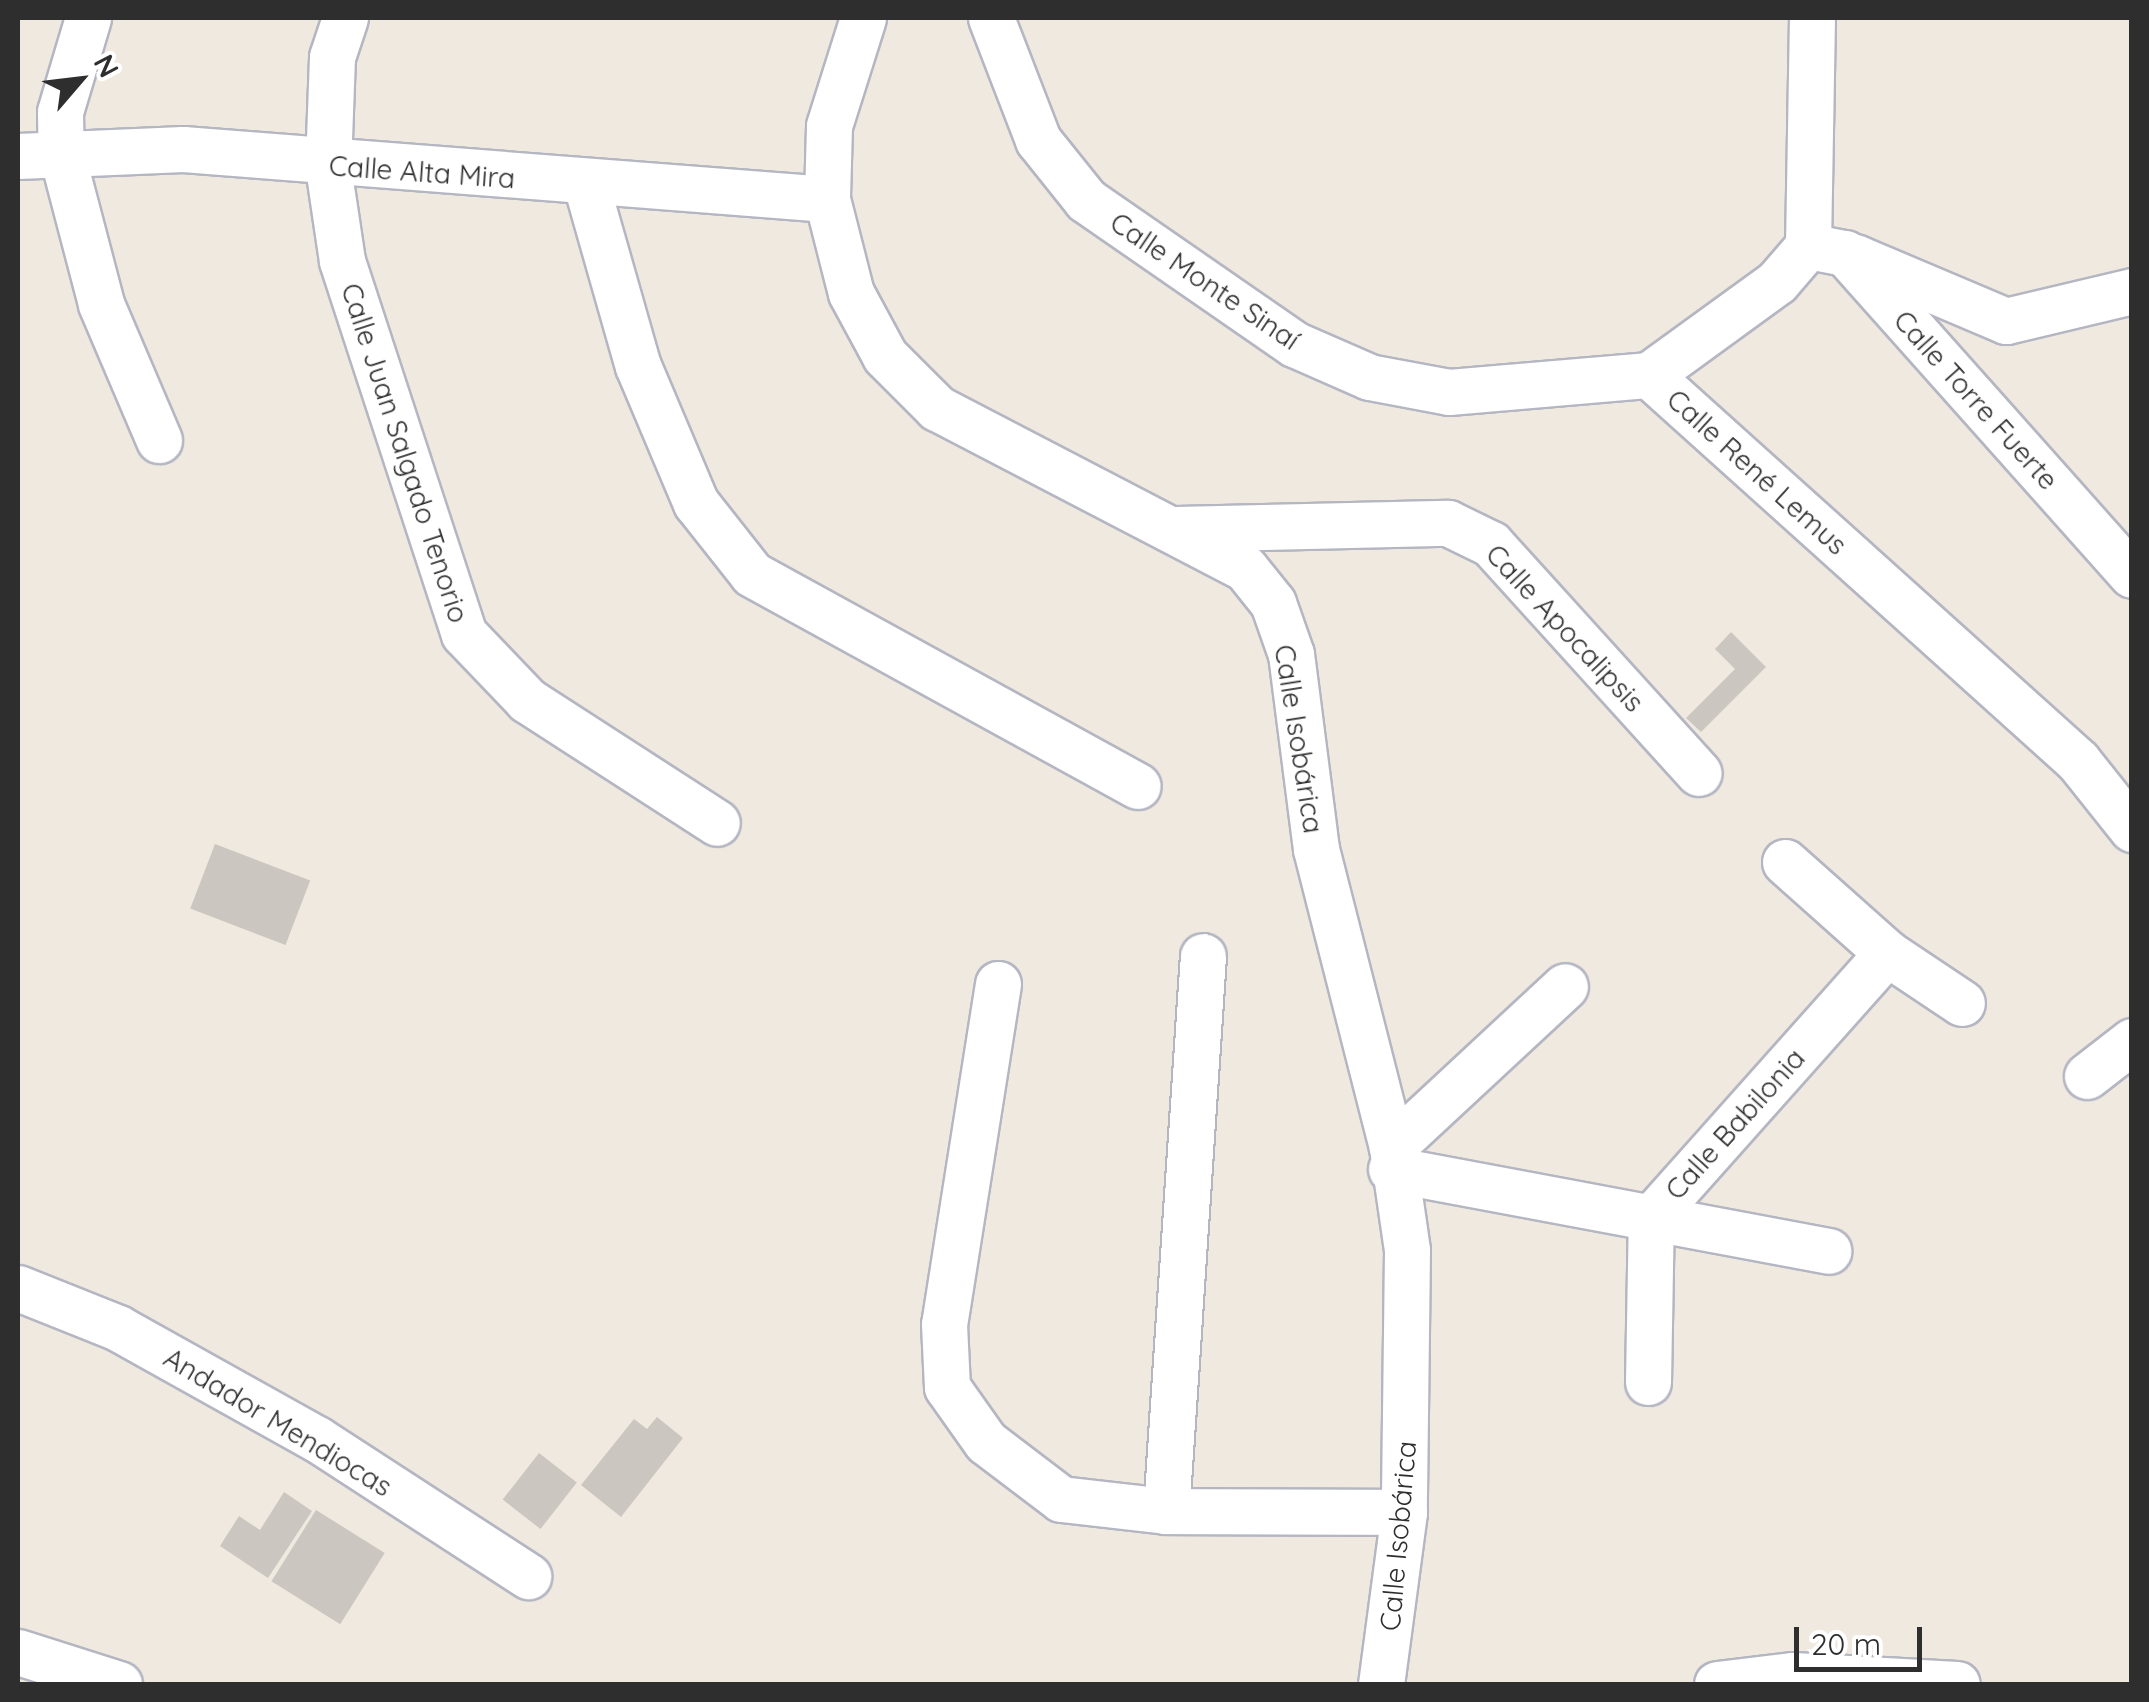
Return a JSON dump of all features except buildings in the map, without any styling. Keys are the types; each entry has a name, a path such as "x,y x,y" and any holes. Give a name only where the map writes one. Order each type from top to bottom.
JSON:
{"street":[{"path":"88,18 60,112 62,151 100,304 159,440"},
{"name":"Calle Juan Salgado Tenorio","path":"346,18 332,58 328,167 342,261 464,634 528,700 717,823"},
{"name":"Calle Isobárica","path":"863,18 829,126 827,199 859,309 884,356 937,408 1244,568 1273,603 1291,654 1316,850 1391,1158 1412,1323 1404,1512 1381,1684"},
{"name":"Calle Monte Sinaí","path":"991,18 1038,140 1086,200 1294,344 1369,377 1449,392 1649,375"},
{"path":"1812,18 1827,250 2006,321 2132,291"},
{"name":"Calle Alta Mira","path":"18,156 182,148 328,167 827,199"},
{"path":"586,184 638,366 696,504 752,574 1138,786"},
{"name":"Calle René Lemus","path":"1827,250 1649,375 2078,761 2132,830"},
{"name":"Calle Torre Fuerte","path":"1827,250 2132,574"},
{"name":"Calle Apocalipsis","path":"1169,529 1448,523 1491,544 1699,773"},
{"path":"1786,862 1887,953 1962,1003"},
{"name":"Calle Babilonia","path":"1648,1382 1651,1218 1887,953"},
{"path":"1166,1511 1204,956"},
{"path":"998,984 944,1324 946,1386 986,1442 1062,1499 1166,1511 1404,1512"},
{"path":"1391,1158 1566,986"},
{"path":"2087,1076 2132,1041"},
{"path":"1391,1158 1651,1218 1828,1251"},
{"name":"Andador Mendiocas","path":"18,1288 118,1328 317,1440 528,1576"},
{"path":"18,1652 119,1684"},
{"path":"1742,1684 1957,1682"}]}
